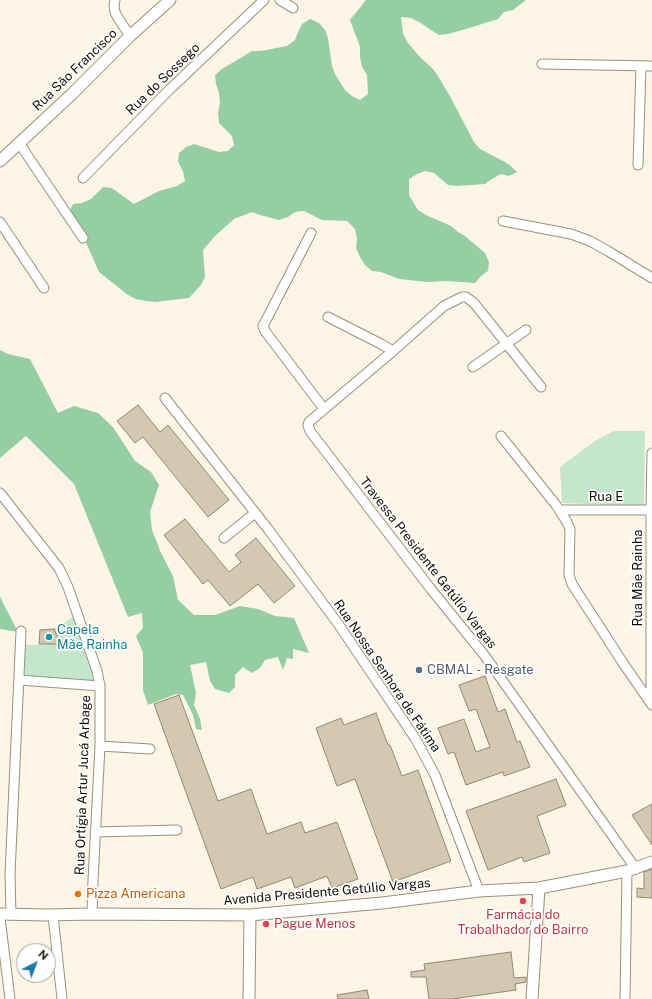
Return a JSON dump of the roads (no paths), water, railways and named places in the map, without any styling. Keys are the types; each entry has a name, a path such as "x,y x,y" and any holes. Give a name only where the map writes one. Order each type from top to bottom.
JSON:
{"street":[{"path":"115,0 115,12 130,36"},
{"name":"Rua São Francisco","path":"0,161 72,94 130,36 170,0"},
{"name":"Rua do Sossego","path":"83,178 169,90 264,0"},
{"path":"280,0 292,8"},
{"path":"542,64 652,66"},
{"path":"638,165 641,66"},
{"path":"19,143 83,238"},
{"path":"503,221 571,234 590,241 652,278"},
{"path":"0,222 44,288"},
{"path":"311,233 263,326 264,331 324,409"},
{"name":"Travessa Presidente Getúlio Vargas","path":"505,343 474,303 466,297 462,297 444,306 309,422 308,428 430,588 485,656 632,870"},
{"path":"328,317 393,351"},
{"path":"473,367 505,343 526,330"},
{"path":"505,343 541,387"},
{"name":"Rua Nossa Senhora de Fátima","path":"164,398 255,513 339,625 415,738 435,775 479,891"},
{"path":"501,436 568,522 570,529 570,580 620,665 651,704"},
{"name":"Rua Mãe Rainha","path":"651,704 652,453"},
{"name":"Rua Ortígia Artur Jucá Arbage","path":"0,493 59,568 70,594 97,671 100,686 100,746 92,914"},
{"name":"Rua E","path":"559,510 651,510"},
{"path":"224,538 255,513"},
{"path":"10,999 4,915 10,874 21,631"},
{"path":"19,680 100,686"},
{"path":"100,746 150,749"},
{"path":"95,832 177,830"},
{"name":"Avenida Presidente Getúlio Vargas","path":"4,915 250,915 382,903 479,891 538,888 632,870 652,862"},
{"path":"625,999 632,870"},
{"path":"532,999 538,888"},
{"path":"53,915 62,999"},
{"path":"249,999 250,915"}],"place":[{"name":"Capela Mãe Rainha","path":"49,637"},
{"name":"CBMAL - Resgate","path":"419,670"},
{"name":"Pizza Americana","path":"78,894"},
{"name":"Farmácia do Trabalhador do Bairro","path":"523,901"},
{"name":"Pague Menos","path":"266,924"}]}
